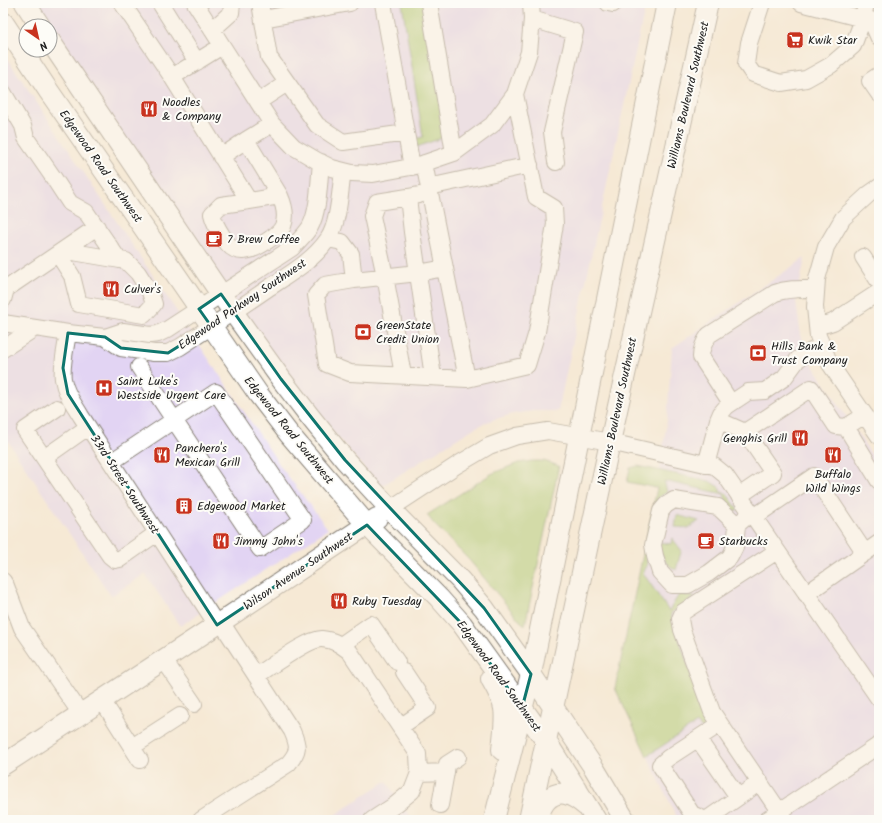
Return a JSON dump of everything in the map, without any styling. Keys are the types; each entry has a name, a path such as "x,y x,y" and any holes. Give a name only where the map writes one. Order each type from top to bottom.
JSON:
{"main road":[{"path":"24,3 34,18"},
{"path":"494,820 531,674 667,3"},
{"name":"Williams Boulevard Southwest","path":"529,820 610,442 708,3"},
{"name":"Edgewood Road Southwest","path":"3,22 48,90 258,395 289,434 367,525 439,598 462,624 546,740 593,815"},
{"name":"Edgewood Road Southwest","path":"58,53 233,312 281,379 345,460 390,509 460,580 484,608 531,674 594,768 624,820"},
{"name":"Wilson Avenue Southwest","path":"3,765 219,624 390,509"},
{"path":"462,624 497,689 504,709 500,800"},
{"path":"536,820 546,801 555,795 566,793 575,797 593,815"}],"street":[{"path":"122,3 172,77 249,201"},
{"path":"160,3 197,62"},
{"path":"195,3 272,124 294,146 332,168 352,173 373,174 418,165 454,153 492,125 515,94 529,52 532,20 531,3"},
{"path":"212,30 231,13 232,3"},
{"path":"260,3 269,57 317,125 342,142 406,133"},
{"path":"263,19 350,3"},
{"path":"383,3 406,133 429,190 467,378"},
{"path":"429,3 454,153"},
{"path":"608,3 613,3"},
{"path":"762,3 749,43 746,64 753,74 780,83 806,79 831,65 853,46 871,20"},
{"path":"801,3 871,20"},
{"path":"866,3 871,20 879,38"},
{"path":"532,20 575,32 552,132 556,162"},
{"path":"172,77 222,46"},
{"path":"879,75 870,82 879,94"},
{"path":"258,102 287,84"},
{"path":"3,92 23,126 26,138 70,203 86,212 119,260"},
{"path":"445,268 325,285 316,295 327,364 350,372 467,378 527,365 537,332 555,224 554,208 536,197 515,94"},
{"path":"221,157 272,124"},
{"path":"246,140 280,196 277,216 275,224 272,228 252,242 245,244 234,241 217,214 221,205 280,196"},
{"name":"Edgewood Parkway Southwest","path":"3,323 105,337 123,331 150,335 158,334 168,329 292,248 304,236 316,213 321,162"},
{"path":"403,375 385,276 372,216 377,202 408,197 429,190 530,165"},
{"name":"Edgewood Parkway Southwest","path":"105,337 121,348 154,353 168,353 180,347 297,269 316,253 328,239 333,229 343,171"},
{"path":"874,190 843,218 826,247 817,279 815,307 818,336 830,364 879,436"},
{"path":"408,197 433,377"},
{"path":"3,300 6,289 97,228"},
{"path":"328,239 342,242 351,254 354,280"},
{"path":"73,252 126,261 138,273 150,292 154,304 144,315 79,304 72,276 58,254 73,252"},
{"path":"863,257 879,282"},
{"path":"731,403 701,357 701,349 709,335 775,293 793,289 816,290"},
{"path":"817,324 827,324 833,322 879,292"},
{"path":"3,349 34,328"},
{"name":"33rd Street Southwest","path":"68,333 63,368 63,380 68,394 157,533 256,676 297,741 296,754 288,764 201,820"},
{"path":"706,465 718,420 721,413 727,406 748,392 765,391 784,378 798,359 822,345"},
{"path":"111,462 174,420 216,392 303,520 260,549 174,420 139,367"},
{"path":"745,432 811,388 836,426 846,427 864,415"},
{"path":"57,408 25,430 110,556 115,560 120,559 157,533"},
{"path":"718,420 745,432 773,473 739,496"},
{"path":"44,458 88,427"},
{"path":"846,427 879,481"},
{"name":"Wilson Avenue Southwest","path":"390,509 489,446 517,436 548,431 610,442 714,466 725,475 879,699"},
{"path":"737,525 814,476 865,553"},
{"path":"674,500 718,507 737,525 735,546 730,557 709,573 688,585 672,585 660,572 653,545 661,511 666,505 674,500"},
{"path":"806,594 879,544"},
{"path":"777,551 684,612 680,619 682,630 712,712 760,782 777,817"},
{"path":"3,581 22,628 81,714"},
{"path":"341,645 371,624 428,708 400,727"},
{"path":"256,676 307,643 321,639 339,643 350,652 418,754 419,773 412,791 393,811 372,820"},
{"path":"164,660 194,704"},
{"path":"102,700 136,754 180,716"},
{"path":"720,724 668,758 660,765 692,814 706,820 760,782"},
{"path":"698,739 738,797"},
{"path":"759,820 764,817 777,817 879,745"},
{"path":"440,805 447,764 458,757"},
{"path":"419,773 446,772"}],"highlighted area":[{"path":"221,294 281,379 345,460 484,608 531,674 522,708 462,624 367,525 217,625 68,394 63,368 68,333 105,337 121,348 168,353 211,326 199,309"}],"shaded area":[{"path":"33,3 646,3 558,411 533,411 513,414 492,420 474,428 380,487 280,369 58,40 58,18 43,18"},
{"path":"3,52 281,467 328,529 180,626 145,574 111,596 3,434"},
{"path":"805,258 796,302 801,336 813,366 879,466 879,820 678,820 615,688 657,487 667,421 672,348"},
{"path":"386,781 413,820 327,820"}],"green space":[{"path":"402,3 425,3 447,136 417,147 413,139 423,137"},
{"path":"544,461 559,466 525,625 470,561 427,515 491,474 518,463"},
{"path":"638,466 709,481 719,487 721,492 726,493 738,509 737,511 733,511 731,509 727,504 724,494 664,481 667,491 659,497 656,502 646,551 647,566 643,573 669,611 680,594 695,597 671,613 671,615 702,707 709,719 709,724 702,729 697,723 647,756 615,688 657,488 627,482 630,468"},
{"path":"677,515 699,521 688,528 675,527"},
{"path":"672,538 682,551 676,570 672,568 664,559 658,542 671,544"}],"place":[{"name":"Kwik Star","path":"795,40"},
{"name":"Noodles & Company","path":"149,109"},
{"name":"7 Brew Coffee","path":"214,239"},
{"name":"Culver's","path":"111,289"},
{"name":"GreenState Credit Union","path":"363,332"},
{"name":"Hills Bank & Trust Company","path":"758,353"},
{"name":"Saint Luke's Westside Urgent Care","path":"104,388"},
{"name":"Genghis Grill","path":"800,438"},
{"name":"Panchero's Mexican Grill","path":"162,455"},
{"name":"Buffalo Wild Wings","path":"833,455"},
{"name":"Edgewood Market","path":"184,506"},
{"name":"Jimmy John's","path":"221,541"},
{"name":"Starbucks","path":"706,541"},
{"name":"Ruby Tuesday","path":"339,601"}]}
